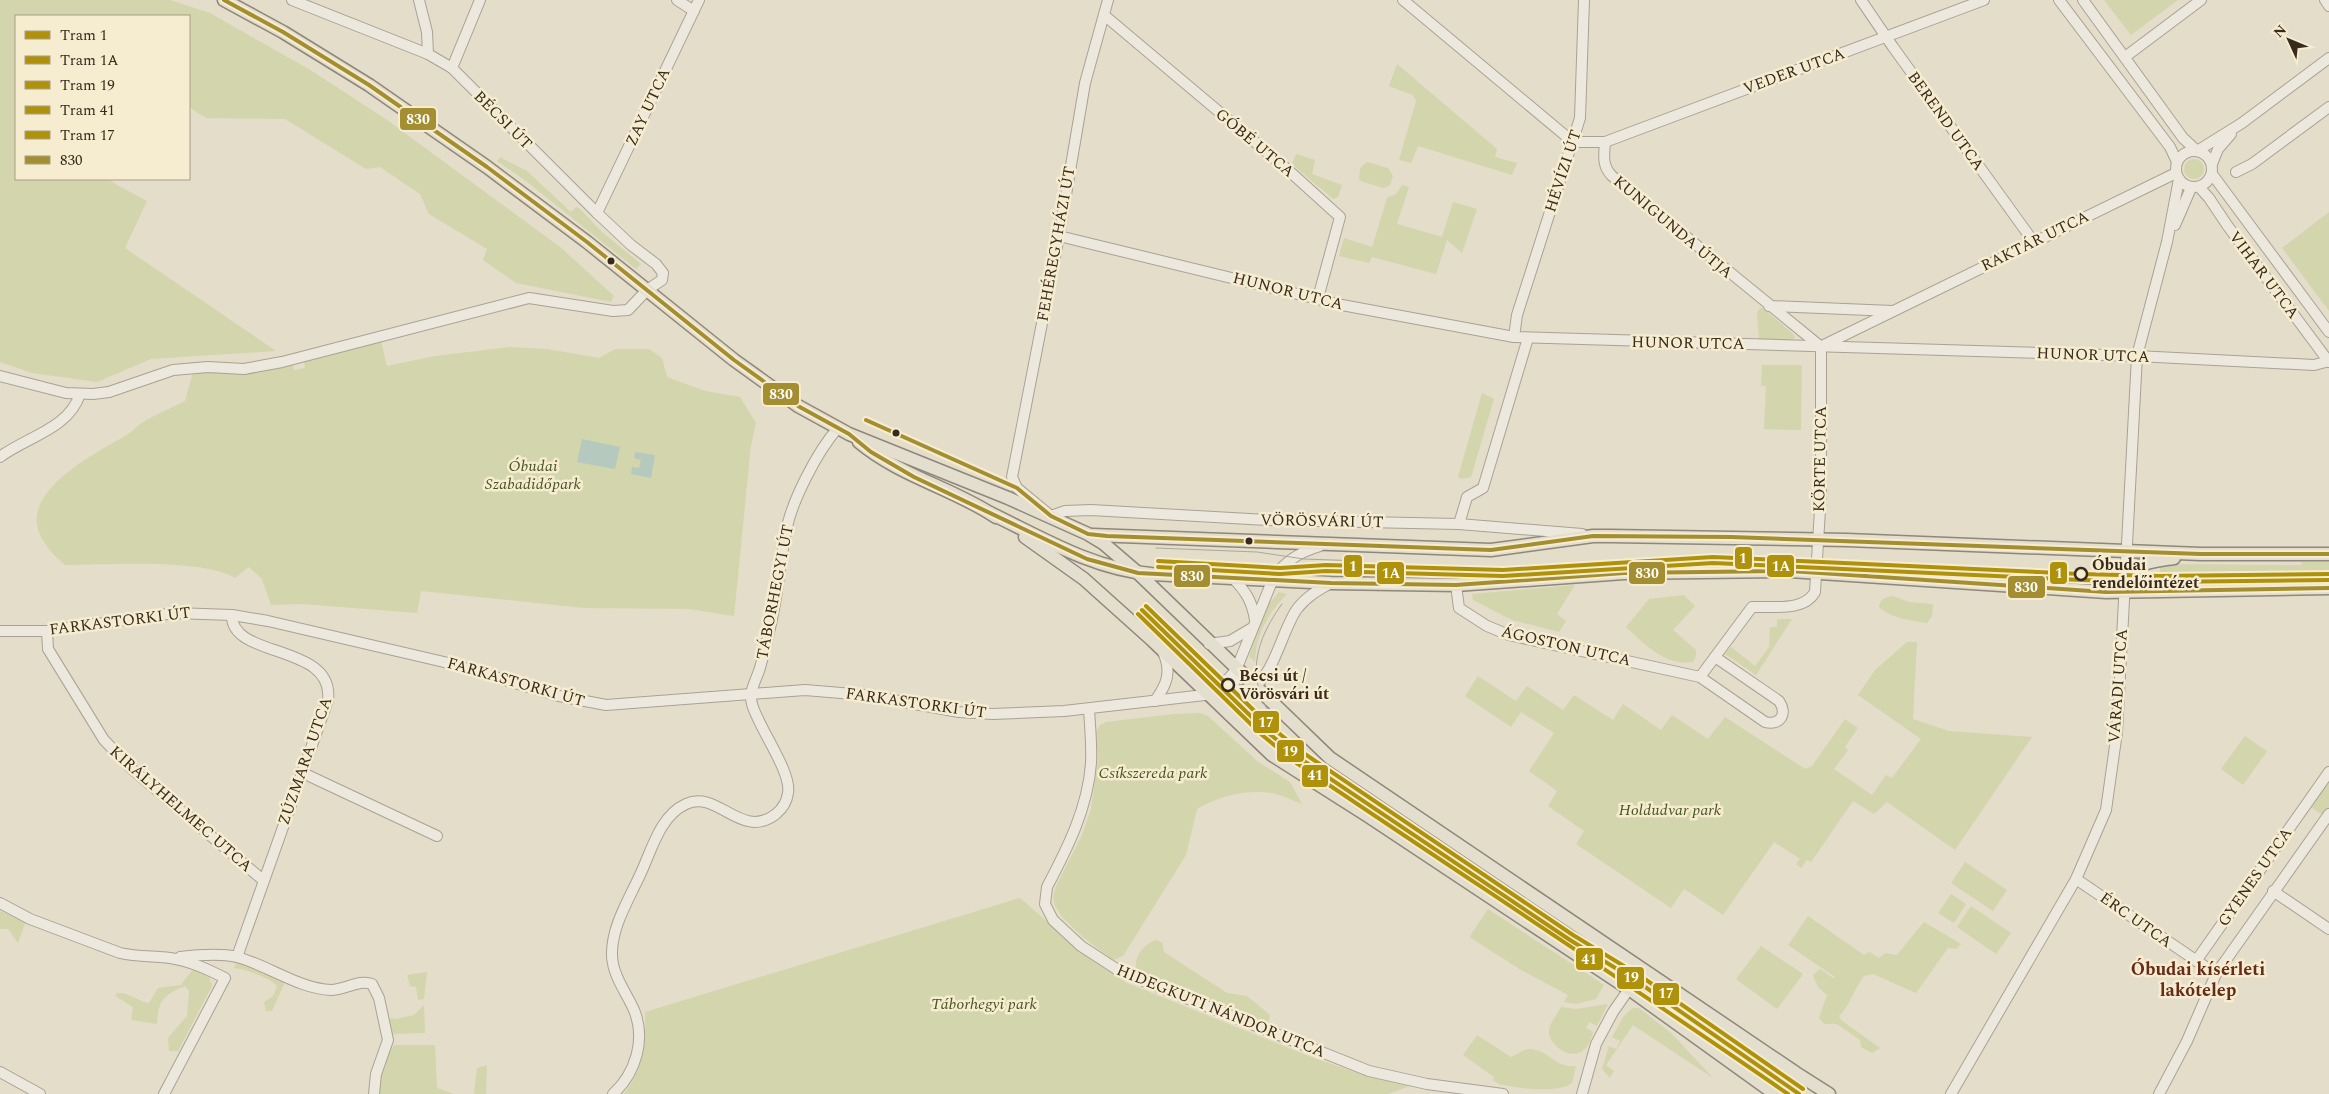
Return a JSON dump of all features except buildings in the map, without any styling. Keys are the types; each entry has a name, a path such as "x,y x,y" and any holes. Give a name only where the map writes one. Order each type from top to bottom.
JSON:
{"main road":[{"path":"224,0 369,84 526,196 743,366 798,406 844,431 1051,516 1103,543 1138,573 1236,670 1330,758 1829,1094"},
{"path":"844,431 871,452 898,468 990,513 1086,559 1138,573 1331,583 1456,585 1624,573 1698,570 1817,572 1990,586 2329,588"},
{"path":"990,513 1062,561 1163,651 1229,715 1279,759 1629,989 1775,1094"},
{"name":"VÖRÖSVÁRI ÚT","path":"1088,534 1324,545 1491,550 1593,536 1819,539 2201,554 2329,554"},
{"path":"2125,586 2132,571 2148,562 2201,554"}],"street":[{"name":"BÉCSI ÚT","path":"292,0 428,54 452,68 624,239 660,268 663,273 662,280 647,290"},
{"path":"419,0 426,32 428,54"},
{"path":"452,68 480,0"},
{"path":"677,0 694,11"},
{"name":"ZAY UTCA","path":"597,213 699,0"},
{"name":"FEHÉREGYHÁZI ÚT","path":"1051,516 1017,488 1012,477 1085,82 1108,0"},
{"path":"1403,0 1573,142 1605,142"},
{"name":"HÉVÍZI ÚT","path":"1514,337 1517,316 1580,118 1584,0"},
{"name":"BEREND UTCA","path":"1861,0 1885,37 2034,241"},
{"name":"VEDER UTCA","path":"1605,142 1984,0"},
{"path":"2059,0 2170,147 2177,172 2195,187 2207,182 2224,140 2242,123"},
{"path":"2083,0 2183,138 2197,151 2207,156 2212,169"},
{"path":"2125,58 2201,0"},
{"path":"2325,0 2329,6"},
{"name":"GÓBÉ UTCA","path":"1104,15 1287,169 1340,217 1318,298"},
{"path":"2177,172 2182,156 2189,152 2197,151 2242,123 2329,58"},
{"path":"2236,172 2252,164 2329,107"},
{"name":"KUNIGUNDA ÚTJA","path":"1605,142 1603,163 1606,170 1612,176 1821,346"},
{"name":"VIHAR UTCA","path":"2212,169 2329,332"},
{"name":"RAKTÁR UTCA","path":"1821,346 2177,172"},
{"name":"VÁRADI UTCA","path":"1951,1094 2076,879 2106,810 2117,732 2137,356 2167,242 2177,172"},
{"name":"VÁRADI UTCA","path":"2167,242 2195,187"},
{"name":"VIHAR UTCA","path":"2195,187 2209,198 2329,362"},
{"name":"HUNOR UTCA","path":"1058,236 1318,298 1514,337 2137,356 2314,365 2329,362"},
{"path":"0,376 66,393 103,394 174,370 208,367 244,370 282,362 529,298 614,311 628,310 647,290"},
{"name":"RAKTÁR UTCA","path":"1770,306 1894,311"},
{"path":"1459,524 1467,496 1483,488 1528,338"},
{"name":"KÖRTE UTCA","path":"1817,572 1821,346"},
{"path":"0,457 54,426 69,415 76,407 80,394"},
{"name":"TÁBORHEGYI ÚT","path":"751,694 761,667 773,619 789,517 826,441 844,431"},
{"name":"VÖRÖSVÁRI ÚT","path":"1051,516 1066,511 1091,510 1267,520 1459,524 1538,529 1593,536"},
{"name":"VÖRÖSVÁRI ÚT","path":"1229,715 1231,692 1236,670 1253,624 1273,579 1280,568 1293,557 1324,545"},
{"path":"1700,678 1752,607 1794,606 1808,601 1815,592 1817,572"},
{"path":"1210,644 1230,641 1253,624 1252,604 1247,594 1233,578"},
{"path":"1254,686 1264,677 1286,628 1298,608 1309,596 1331,583"},
{"name":"ÁGOSTON UTCA","path":"1456,585 1459,608 1487,626 1509,635 1700,678 1765,722 1772,724 1779,721 1784,714 1783,707 1779,701 1715,657"},
{"name":"FARKASTORKI ÚT","path":"0,631 47,631 175,613 232,615 277,623 444,662 559,696 593,704 624,704 805,690 865,695 978,714 1089,709 1231,692 1254,686"},
{"name":"ZÚZMARA UTCA","path":"232,615 232,624 237,632 247,638 305,661 321,673 330,689 303,773 263,880 237,957"},
{"name":"KIRÁLYHELMEC UTCA","path":"47,631 48,649 104,740 133,770 263,880"},
{"path":"1155,701 1168,679 1169,669 1163,651"},
{"path":"1207,694 1229,678 1236,670"},
{"path":"613,1094 620,1088 634,1066 639,1036 636,1017 614,969 612,957 614,938 620,918 661,828 675,812 686,804 693,802 706,803 740,819 755,823 771,818 778,812 786,800 788,792 787,780 755,713 751,694"},
{"name":"HIDEGKUTI NÁNDOR UTCA","path":"1089,709 1091,764 1086,794 1080,815 1047,887 1045,898 1048,911 1053,920 1068,936 1121,972 1369,1071 1427,1084 1503,1094"},
{"name":"GYENES UTCA","path":"2196,962 2329,772"},
{"path":"303,773 437,836"},
{"name":"GYENES UTCA","path":"2159,1094 2187,1041 2216,974 2329,814"},
{"name":"ÉRC UTCA","path":"2076,879 2196,962"},
{"path":"2273,891 2329,929"},
{"path":"0,903 30,919 135,957 170,958 205,955 237,957 303,983 331,990 365,982 372,984 379,998 388,1040 376,1074 374,1094"},
{"path":"164,1094 225,978 197,964 170,958"},
{"path":"2196,962 2216,974"},
{"path":"1582,1094 1596,1044 1613,1012 1643,969"},
{"path":"0,1072 40,1094"}],"green space":[{"path":"0,0 170,0 210,13 312,71 387,120 560,247 614,296 611,302 516,283 483,260 487,249 429,214 420,194 380,167 366,169 285,119 206,118 190,108 190,15 15,15 15,180 110,180 147,201 125,248 276,351 151,359 97,382 32,373 0,362"},
{"path":"2104,0 2178,0 2131,35"},
{"path":"1397,64 1497,149 1495,157 1517,163 1512,175 1418,146 1411,163 1399,160 1416,101 1413,95 1389,86"},
{"path":"1296,154 1315,160 1312,174 1342,185 1338,197 1333,199 1292,164"},
{"path":"500,157 527,171 571,212 576,207 579,208 601,231 641,264 636,269 526,181 497,161"},
{"path":"2194,159 2201,162 2204,169 2201,176 2194,179 2187,176 2184,169 2187,162"},
{"path":"1367,162 1388,168 1393,176 1390,185 1384,188 1359,179 1360,168"},
{"path":"1402,185 1409,187 1397,224 1442,237 1453,202 1477,209 1462,253 1447,240 1436,274 1372,257 1369,263 1339,256 1344,238 1372,247 1387,198 1396,194"},
{"path":"2329,212 2329,311 2282,248"},
{"path":"1760,308 1763,308 1792,333 1795,336 1794,340 1759,339 1757,313"},
{"name":"Óbudai Szabadidőpark","path":"381,341 387,366 435,356 510,347 547,349 599,358 615,349 649,349 662,358 667,377 705,391 740,397 756,423 751,445 734,616 689,609 584,608 421,591 417,613 302,604 271,605 262,579 249,567 235,578 220,572 178,565 65,565 44,542 37,525 38,510 44,496 55,483 84,461 128,434 143,422 185,401 193,372 293,364 294,370 305,368 304,362"},
{"path":"1762,365 1802,365 1801,430 1764,429 1766,386 1761,386"},
{"path":"1482,393 1494,399 1471,477 1461,479 1458,477"},
{"path":"2302,562 2329,562 2329,578 2145,582 2145,574 2160,573 2160,564 2301,565"},
{"path":"1575,585 1557,614 1566,621 1559,632 1512,620 1473,600 1472,594"},
{"path":"1279,592 1287,594 1274,609 1264,625 1258,642 1255,662 1249,656 1267,606"},
{"path":"1684,595 1695,606 1673,630 1696,650 1693,662 1673,661 1664,657 1648,647 1626,627 1649,599"},
{"path":"1893,596 1909,602 1933,604 1932,616 1927,623 1914,621 1895,617 1879,607 1884,598"},
{"path":"1777,619 1792,619 1756,675 1725,654 1731,647 1755,666 1769,647 1770,627 1777,627"},
{"name":"Holdudvar park","path":"1907,642 1917,642 1913,719 1949,731 2032,737 1955,850 1887,802 1874,814 1853,801 1811,862 1807,860 1801,868 1796,864 1800,859 1774,842 1723,915 1684,889 1671,908 1576,844 1584,831 1548,806 1557,791 1529,771 1554,733 1521,712 1511,727 1465,696 1478,676 1516,701 1527,686 1563,710 1574,695 1613,720 1623,704 1661,730 1672,715 1708,739 1725,717 1805,769 1812,766 1845,719 1858,728 1845,747 1848,750 1834,769 1872,795 1886,775 1892,778 1921,739 1858,695 1875,670"},
{"name":"Csíkszereda park","path":"1200,713 1208,716 1257,761 1290,782 1302,804 1276,794 1252,792 1223,797 1197,809 1186,855 1123,956 1113,960 1084,938 1063,918 1055,906 1053,896 1057,884 1082,835 1091,809 1098,760 1096,732 1100,725 1106,722"},
{"path":"2245,736 2267,751 2243,785 2221,769"},
{"path":"2325,779 2329,782 2329,814 2326,818 2307,804"},
{"path":"1965,862 2007,890 1993,911 1951,883"},
{"path":"1951,894 1966,904 1954,923 1938,913"},
{"name":"Táborhegyi park","path":"1020,898 1089,958 1127,983 1311,1057 1361,1074 1410,1086 1388,1094 624,1094 636,1074 643,1055 645,1012"},
{"path":"1971,906 2011,933 1996,954 1957,927"},
{"path":"1488,909 1604,985 1596,999 1576,1004 1564,1002 1568,995 1521,970 1471,938 1470,936"},
{"path":"0,911 26,921 18,943 8,929 0,929"},
{"path":"1808,916 1864,955 1869,952 1879,958 1885,953 1897,955 1924,922 1961,944 1956,949 1948,948 1916,993 1873,974 1864,976 1839,1016 1841,1020 1880,1048 1872,1053 1861,1047 1860,1040 1837,1024 1824,1024 1819,1018 1827,995 1818,987 1813,975 1820,969 1833,978 1835,977 1788,945"},
{"path":"1155,940 1162,942 1164,952 1227,993 1247,996 1270,1015 1268,1023 1145,974 1136,968 1137,959 1141,951"},
{"path":"1761,946 1803,974 1777,1009 1736,979"},
{"path":"237,961 283,979 284,984 272,1011 266,1011 264,1002 273,996 277,986 257,974 234,968"},
{"path":"194,968 209,977 212,986 178,1051 169,1051 168,1038 187,1016 189,991 185,986 163,999 159,1009 157,1024 131,1020 133,1007 115,996 117,993 121,993 149,1003 158,988 181,985"},
{"path":"427,972 424,999 418,1000 416,987 410,986 407,975"},
{"path":"1608,1004 1597,1026 1589,1022 1586,1028 1593,1032 1587,1046 1581,1052 1571,1054 1560,1050 1552,1042 1549,1029 1561,1007 1576,1009"},
{"path":"424,1005 425,1033 392,1034 390,1018 396,1019 414,1015"},
{"path":"1633,1008 1639,1008 1672,1034 1713,1078 1633,1025 1606,1065 1614,1071 1610,1078 1602,1069 1609,1046 1616,1049 1620,1041 1612,1037 1624,1016"},
{"path":"1477,1035 1511,1057 1529,1049 1542,1052 1563,1065 1576,1066 1572,1083 1566,1086 1547,1089 1499,1084 1493,1080 1494,1077 1463,1055"},
{"path":"394,1045 435,1045 437,1088 454,1094 379,1094 380,1075"},
{"path":"487,1065 486,1094 474,1094 477,1068"}],"shaded area":[{"path":"582,439 620,447 615,469 577,462"},
{"path":"635,452 655,455 651,478 631,474 632,467 639,468 641,460 634,458"}],"tram line":[{"path":"1156,548 1257,552 1304,559 1361,561"},
{"name":"1","path":"1158,561 1280,568 1326,565 1503,570 1713,557 2081,574 2158,576 2329,574"},
{"name":"1A","path":"1158,567 1280,574 1326,571 1503,576 1713,563 2081,580 2158,582 2329,580"},
{"path":"1282,604 1262,639 1256,671 1258,687 1264,703 1286,736"},
{"name":"17","path":"1146,606 1270,726 1302,752 1573,935 1642,977 1803,1089"},
{"name":"19","path":"1142,610 1266,731 1298,757 1570,940 1638,982 1799,1094"},
{"name":"41","path":"1138,614 1262,735 1295,762 1788,1094"}],"transit line":[{"name":"830","path":"224,0 283,32 369,85 487,167 587,242 734,360 798,406 849,434 871,452 914,477 1087,559 1138,573 1331,583 1456,585 1624,573 1790,571 2106,592 2329,588"},
{"name":"830","path":"866,420 1017,488 1051,516 1088,534 1107,536 1491,550 1593,536 1731,537 2201,554 2329,554"}],"place":[{"name":"Óbudai rendelőintézet","path":"2081,574"},
{"name":"Bécsi út / Vörösvári út","path":"1228,685"}],"district":[{"name":"Óbudai kísérleti lakótelep","path":"2198,980"}]}
